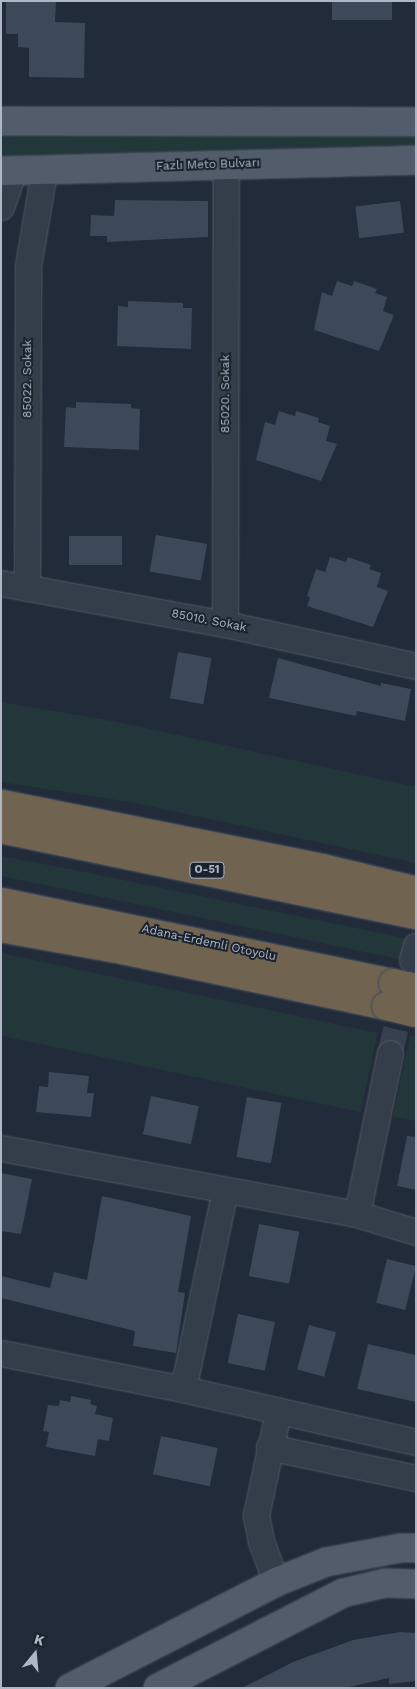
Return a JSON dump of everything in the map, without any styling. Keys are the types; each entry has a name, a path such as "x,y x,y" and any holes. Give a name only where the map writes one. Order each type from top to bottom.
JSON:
{"highway":[{"path":"1,804 322,868 415,907"},
{"name":"O-51","path":"1,829 415,907"},
{"name":"Adana-Erdemli Otoyolu","path":"1,902 405,1001"},
{"path":"1,928 405,1001"}],"main road":[{"path":"1,121 416,122"},
{"name":"Fazlı Meto Bulvarı","path":"7,171 416,160"},
{"path":"70,1688 276,1582 326,1562 401,1548 416,1548"},
{"path":"158,1688 343,1593 385,1583 416,1584"}],"street":[{"name":"85020. Sokak","path":"225,624 226,164"},
{"path":"1,207 7,171"},
{"name":"85022. Sokak","path":"28,588 28,266 44,171"},
{"name":"85010. Sokak","path":"1,583 225,624 416,666"},
{"path":"357,1214 390,1053"},
{"path":"1,1148 357,1214 416,1232"},
{"path":"183,1389 225,1190"},
{"path":"1,1353 183,1389 416,1442"},
{"path":"276,1582 261,1541 256,1516 269,1447 278,1412"},
{"path":"269,1447 416,1478"}],"green space":[{"path":"1,132 416,137 416,148 1,157"},
{"path":"1,702 118,722 416,787 416,863 130,802 1,782"},
{"path":"1,856 409,939 403,960 1,876"},
{"path":"1,953 378,1033 361,1112 1,1036"},
{"path":"410,1035 416,1036 416,1121 393,1117"}],"building":[{"path":"6,1 56,1 55,22 85,23 84,78 29,77 29,48 18,47 18,34 6,34"},
{"path":"332,1 392,1 392,20 332,20"},
{"path":"115,200 208,201 208,237 107,242 107,236 90,236 91,215 114,216"},
{"path":"400,201 404,233 359,238 355,206"},
{"path":"337,281 352,286 354,281 377,289 375,293 387,297 383,311 394,315 379,351 314,330 322,292 332,296"},
{"path":"128,301 183,303 183,308 192,308 191,349 117,346 118,306 128,307"},
{"path":"76,402 131,404 131,408 140,409 139,450 64,447 66,407 76,408"},
{"path":"279,411 295,416 296,411 319,418 318,422 330,426 326,441 337,444 321,481 256,460 265,422 275,425"},
{"path":"156,535 207,544 201,580 150,571"},
{"path":"69,536 122,536 122,565 69,565"},
{"path":"330,557 346,562 348,557 371,565 369,569 381,573 377,587 388,591 373,627 307,606 310,597 307,596 316,569 325,572"},
{"path":"178,652 211,658 203,704 170,698"},
{"path":"278,658 381,686 381,683 411,689 405,721 357,711 356,716 269,698"},
{"path":"49,1072 89,1076 87,1093 94,1093 91,1117 36,1112 39,1086 48,1087"},
{"path":"151,1096 199,1106 191,1144 143,1134"},
{"path":"247,1097 281,1103 271,1163 236,1157"},
{"path":"407,1136 416,1137 416,1190 397,1186"},
{"path":"1,1173 32,1179 21,1234 1,1231"},
{"path":"102,1196 191,1216 178,1292 185,1293 176,1353 133,1346 135,1331 1,1298 1,1276 50,1288 54,1272 87,1280"},
{"path":"259,1224 299,1232 289,1284 249,1276"},
{"path":"387,1259 416,1266 405,1310 376,1303"},
{"path":"238,1314 275,1322 265,1371 228,1363"},
{"path":"309,1325 336,1332 324,1377 297,1369"},
{"path":"368,1344 416,1355 416,1402 357,1389"},
{"path":"71,1396 91,1400 90,1404 97,1406 95,1414 113,1418 109,1441 98,1439 95,1456 46,1447 49,1432 43,1431 48,1405 59,1406 60,1400 70,1402"},
{"path":"161,1436 218,1448 210,1486 153,1474"},
{"path":"400,1632 416,1633 416,1681 389,1684 389,1678 345,1688 242,1688 293,1662 353,1640"}],"tunnel":[{"path":"390,1053 405,990"}]}
